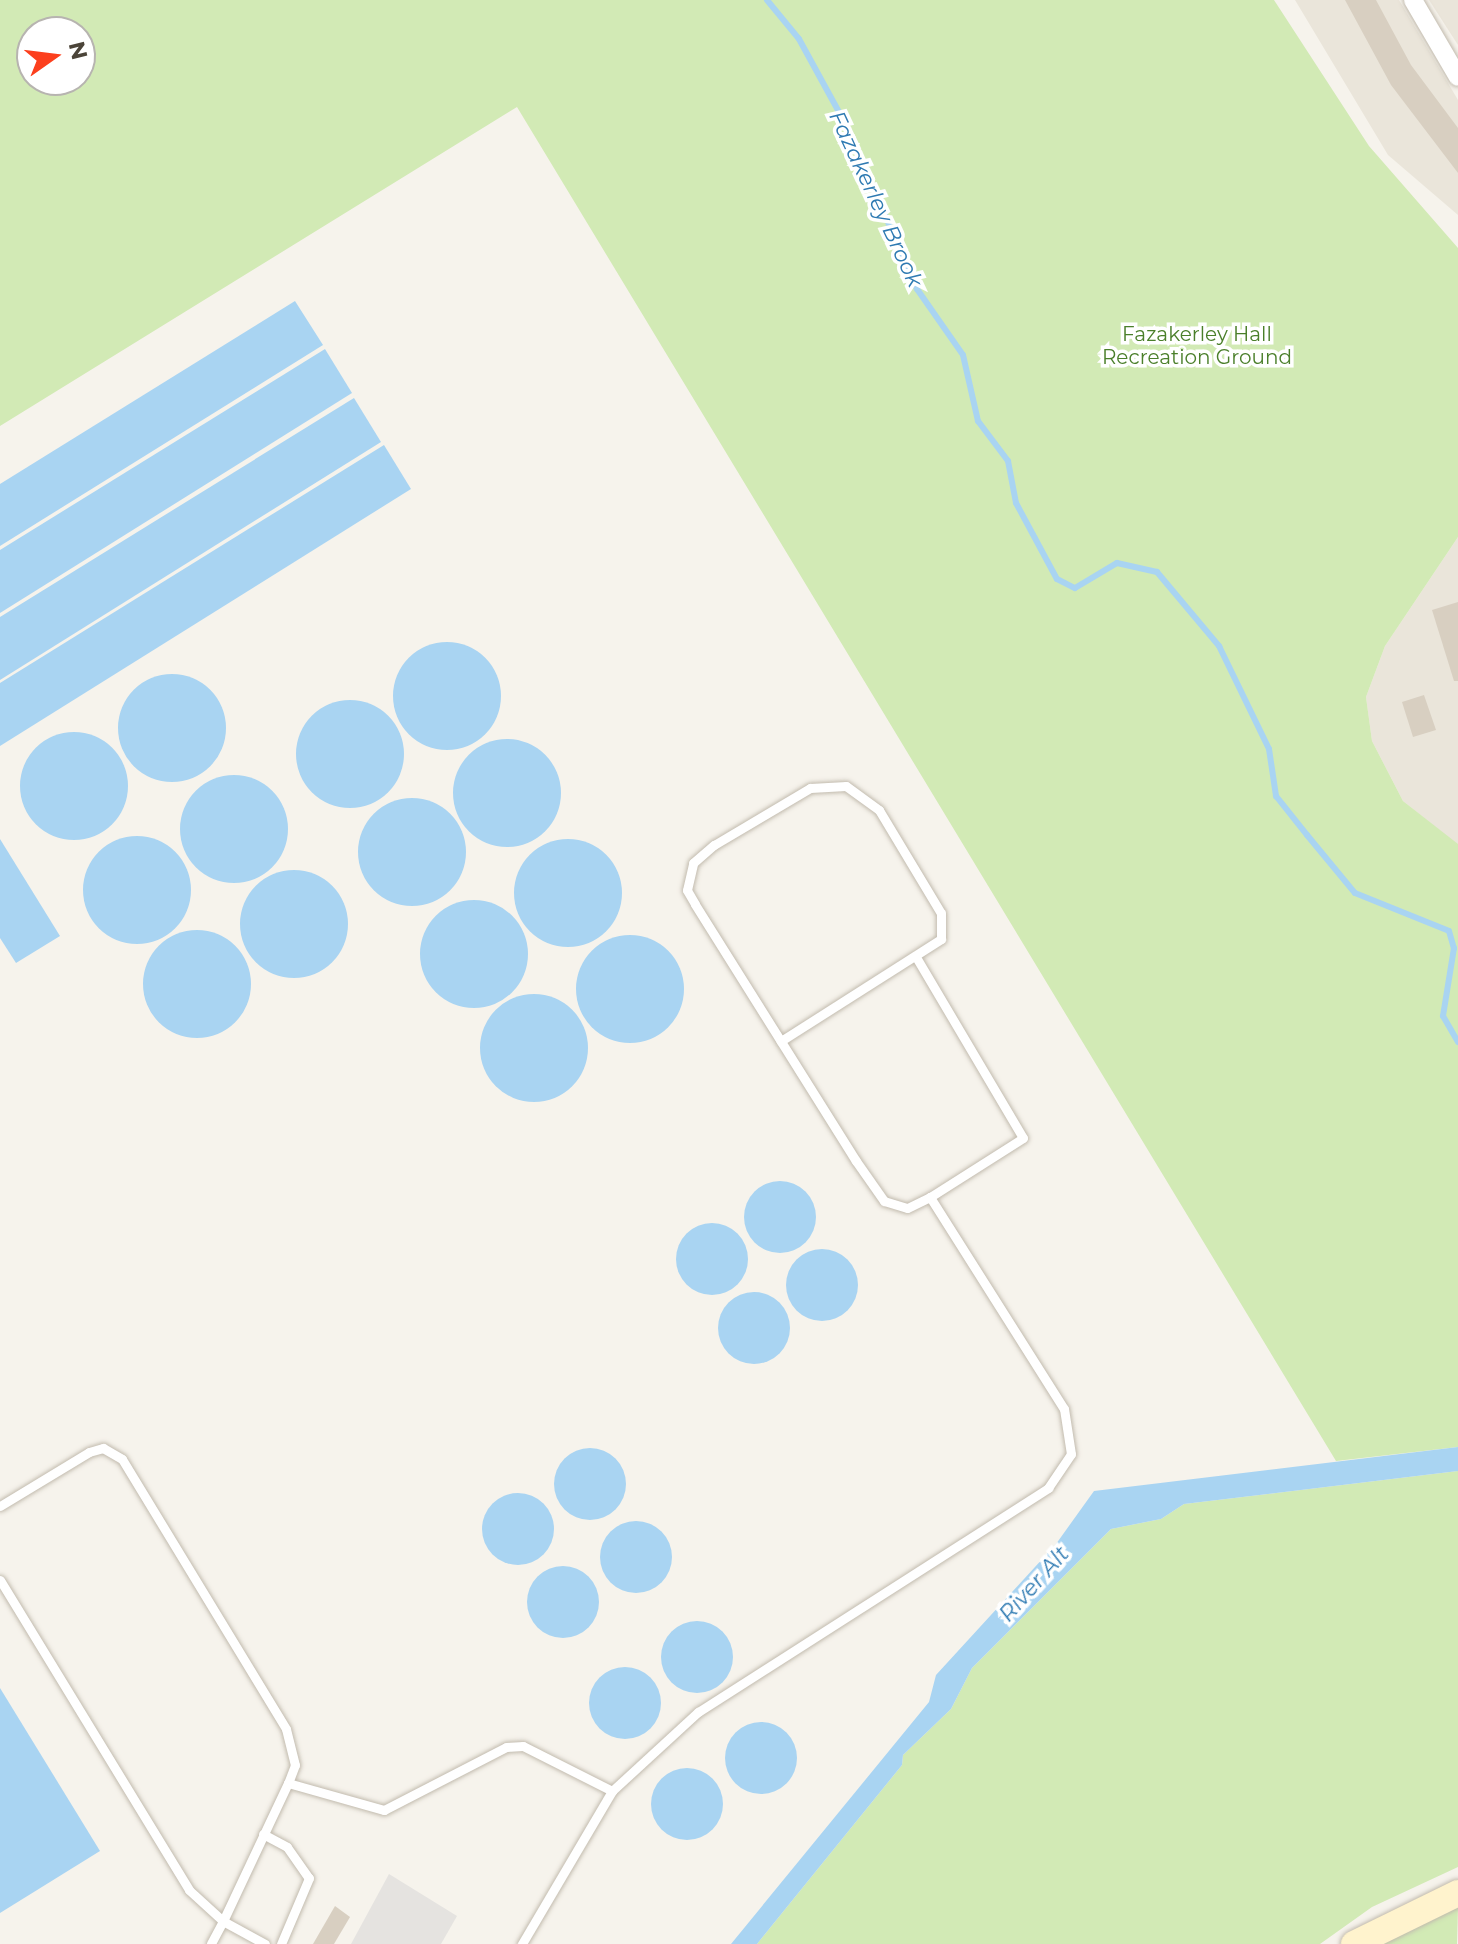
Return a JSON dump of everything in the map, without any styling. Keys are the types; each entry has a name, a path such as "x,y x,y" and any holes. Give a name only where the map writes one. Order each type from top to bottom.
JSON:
{"street":[{"path":"1413,0 1458,77"},
{"path":"1354,1944 1458,1893"}],"lane":[{"path":"781,1041 941,939 941,913 863,794 829,784 810,788 714,845 693,863 687,890 781,1041 884,1201 907,1208 930,1197 1023,1138 916,957"},
{"path":"522,1944 612,1791 698,1712 1048,1488 1071,1454 1064,1409 930,1197"},
{"path":"0,1506 89,1452 103,1448 122,1459 286,1729 295,1765 211,1944"},
{"path":"0,1580 189,1890 223,1921 265,1944"},
{"path":"288,1783 384,1810 506,1747 523,1746 612,1791"},
{"path":"263,1834 287,1847 309,1878 281,1944"}],"shaded area":[{"path":"1295,0 1399,0 1458,100 1458,215 1388,155"},
{"path":"1429,0 1458,0 1458,45"},
{"path":"1458,537 1458,845 1403,801 1372,741 1366,697 1385,646"},
{"path":"389,1874 457,1916 441,1944 351,1944"}],"green space":[{"name":"Fazakerley Hall Recreation Ground","path":"0,0 1274,0 1369,146 1458,248 1458,537 1385,646 1366,697 1372,741 1403,801 1458,844 1458,1447 1336,1461 517,107 0,426"},
{"path":"1458,1471 1458,1867 1372,1907 1320,1944 757,1944 902,1765 903,1755 951,1709 972,1668 1111,1529 1161,1519 1184,1504"},
{"path":"1458,1907 1457,1944 1378,1944"}],"water":[{"path":"295,301 323,345 0,546 0,484"},
{"path":"325,349 352,393 0,613 0,550"},
{"path":"354,398 381,442 0,680 0,617"},
{"path":"384,445 411,489 0,746 0,683"},
{"path":"447,642 468,646 485,658 497,675 501,696 497,717 485,734 468,746 447,750 426,746 409,734 397,717 393,696 397,675 409,658 426,646"},
{"path":"172,674 193,678 210,690 222,707 226,728 222,749 210,766 193,778 172,782 151,778 134,766 122,749 118,728 122,707 134,690 151,678"},
{"path":"350,700 371,704 388,716 400,733 404,754 400,775 388,792 371,804 350,808 329,804 312,792 300,775 296,754 300,733 312,716 329,704"},
{"path":"74,732 95,736 112,748 124,765 128,786 124,807 112,824 95,836 74,840 53,836 36,824 24,807 20,786 24,765 36,748 53,736"},
{"path":"507,739 528,743 545,755 557,772 561,793 557,814 545,831 528,843 507,847 486,843 469,831 457,814 453,793 457,772 469,755 486,743"},
{"path":"234,775 255,779 272,791 284,808 288,829 284,850 272,867 255,879 234,883 213,879 196,867 184,850 180,829 184,808 196,791 213,779"},
{"path":"412,798 433,802 450,814 462,831 466,852 462,873 450,890 433,902 412,906 391,902 374,890 362,873 358,852 362,831 374,814 391,802"},
{"path":"137,836 158,840 175,852 187,869 191,890 187,911 175,928 158,940 137,944 116,940 99,928 87,911 83,890 87,869 99,852 116,840"},
{"path":"0,839 60,936 16,963 0,938"},
{"path":"568,839 589,843 606,855 618,872 622,893 618,914 606,931 589,943 568,947 547,943 530,931 518,914 514,893 518,872 530,855 547,843"},
{"path":"294,870 315,874 332,886 344,903 348,924 344,945 332,962 315,974 294,978 273,974 256,962 244,945 240,924 244,903 256,886 273,874"},
{"path":"474,900 495,904 512,916 524,933 528,954 524,975 512,992 495,1004 474,1008 453,1004 436,992 424,975 420,954 424,933 436,916 453,904"},
{"path":"197,930 218,934 235,946 247,963 251,984 247,1005 235,1022 218,1034 197,1038 176,1034 159,1022 147,1005 143,984 147,963 159,946 176,934"},
{"path":"630,935 651,939 668,951 680,968 684,989 680,1010 668,1027 651,1039 630,1043 609,1039 592,1027 580,1010 576,989 580,968 592,951 609,939"},
{"path":"534,994 555,998 572,1010 584,1027 588,1048 584,1069 572,1086 555,1098 534,1102 513,1098 496,1086 484,1069 480,1048 484,1027 496,1010 513,998"},
{"path":"780,1181 800,1187 810,1197 816,1217 810,1237 800,1247 780,1253 760,1247 750,1237 744,1217 750,1197 760,1187"},
{"path":"712,1223 732,1229 742,1239 748,1259 742,1279 732,1289 712,1295 692,1289 682,1279 676,1259 682,1239 692,1229"},
{"path":"822,1249 842,1255 852,1265 858,1285 852,1305 842,1315 822,1321 802,1315 792,1305 786,1285 792,1265 802,1255"},
{"path":"754,1292 774,1298 784,1308 790,1328 784,1348 774,1358 754,1364 734,1358 724,1348 718,1328 724,1308 734,1298"},
{"name":"River Alt","path":"1458,1447 1458,1471 1184,1504 1161,1519 1111,1529 972,1668 951,1709 903,1755 902,1765 757,1944 731,1944 929,1702 936,1675 1056,1544 1094,1491"},
{"path":"590,1448 616,1458 626,1484 616,1510 590,1520 564,1510 554,1484 564,1458"},
{"path":"518,1493 538,1499 548,1509 554,1529 548,1549 538,1559 518,1565 498,1559 488,1549 482,1529 488,1509 498,1499"},
{"path":"636,1521 656,1527 666,1537 672,1557 666,1577 656,1587 636,1593 616,1587 606,1577 600,1557 606,1537 616,1527"},
{"path":"563,1566 583,1572 593,1582 599,1602 593,1622 583,1632 563,1638 543,1632 533,1622 527,1602 533,1582 543,1572"},
{"path":"697,1621 717,1627 727,1637 733,1657 727,1677 717,1687 697,1693 677,1687 667,1677 661,1657 667,1637 677,1627"},
{"path":"625,1667 645,1673 655,1683 661,1703 655,1723 645,1733 625,1739 605,1733 595,1723 589,1703 595,1683 605,1673"},
{"path":"0,1688 100,1851 0,1913"},
{"path":"761,1722 787,1732 797,1758 787,1784 761,1794 735,1784 725,1758 735,1732"},
{"path":"687,1768 707,1774 717,1784 723,1804 717,1824 707,1834 687,1840 667,1834 657,1824 651,1804 657,1784 667,1774"}],"building":[{"path":"1345,0 1376,0 1411,65 1458,128 1458,173 1391,85"},
{"path":"1458,602 1458,681 1454,681 1432,610"},
{"path":"1424,695 1436,730 1413,737 1402,702"},
{"path":"335,1906 350,1917 334,1944 313,1944"}],"waterway":[{"name":"Fazakerley Brook","path":"767,0 799,39 846,125 917,289 963,355 978,421 1008,461 1016,503 1057,579 1075,588 1117,563 1157,572 1219,646 1269,749 1276,796 1307,835 1355,893 1449,931 1454,948 1443,1016 1458,1042"}]}
